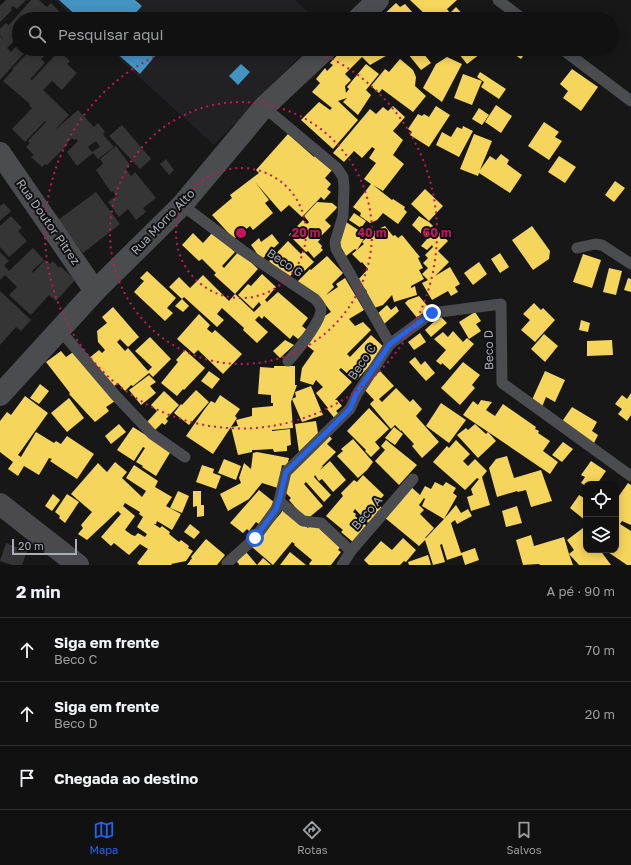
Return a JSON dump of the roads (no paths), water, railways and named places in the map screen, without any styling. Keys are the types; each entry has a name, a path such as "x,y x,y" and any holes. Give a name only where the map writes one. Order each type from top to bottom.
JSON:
{"street":[{"path":"365,12 378,0"},
{"name":"Rua Morro Alto","path":"0,395 95,291 182,205 264,108 319,56"},
{"name":"Rua Doutor Pitrez","path":"0,153 95,291"},
{"path":"0,504 78,565"}],"lane":[{"path":"498,0 514,12"},
{"path":"571,56 631,102"},
{"name":"Beco C","path":"227,563 255,538 276,509 286,472 350,409 356,394 390,344 336,249 335,242 343,216 343,177 337,168 264,108"},
{"name":"Beco G","path":"182,205 242,250 315,299 320,304 321,311 319,317 298,350 288,361"},
{"path":"577,248 602,244 631,264"},
{"name":"Beco D","path":"390,344 432,313 501,304 502,383 631,476"},
{"path":"59,329 116,396 152,434 185,458"},
{"name":"Beco A","path":"342,565 351,551 413,479"},
{"path":"279,501 303,521 321,522 351,551"}]}
